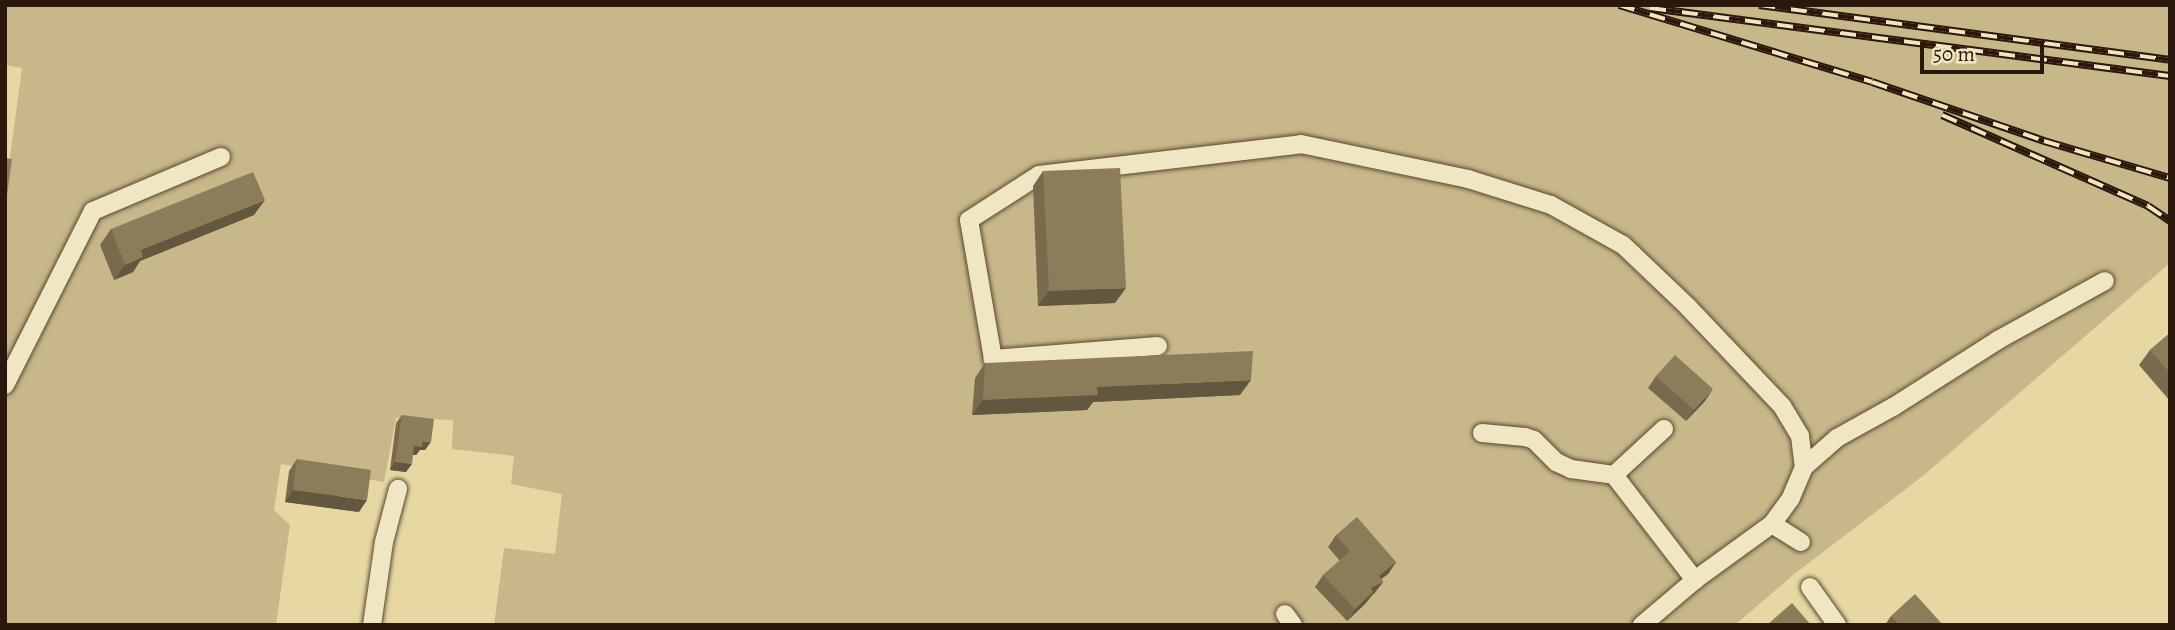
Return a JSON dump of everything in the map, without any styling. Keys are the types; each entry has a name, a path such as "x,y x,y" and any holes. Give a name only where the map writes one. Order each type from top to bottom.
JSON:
{"street":[{"path":"1158,346 993,359 970,220 1039,175 1090,167 1145,164 1274,145 1301,144 1343,151 1468,179 1551,205 1623,245 1688,307 1782,406 1800,436 1804,467"},
{"path":"5,385 93,211 221,157"},
{"path":"1642,625 1695,580 1772,524 1791,498 1804,467 1837,438 1893,407 1998,340 2105,281"},
{"path":"1614,475 1664,429"},
{"path":"1482,433 1525,437 1534,440 1556,462 1571,469 1614,475 1695,580"},
{"path":"372,625 384,542 398,489"},
{"path":"1772,524 1801,542"},
{"path":"1810,587 1837,625"}],"shaded area":[{"path":"5,5 2170,5 2170,263 1924,475 1793,575 1735,625 494,625 504,548 555,554 562,494 511,484 514,456 452,449 453,420 396,418 384,482 281,464 274,510 290,525 276,625 5,625 5,195 22,68 5,65"}],"building":[{"path":"5,158 12,159 5,210"},
{"path":"1120,168 1126,288 1049,291 1043,171"},
{"path":"253,172 265,200 141,250 143,257 125,265 111,229"},
{"path":"2170,333 2170,373 2150,350"},
{"path":"1253,351 1251,380 1097,387 1098,395 983,400 985,363"},
{"path":"1675,355 1713,389 1694,410 1656,376"},
{"path":"402,415 434,419 431,442 423,441 422,447 414,446 412,464 395,462"},
{"path":"297,459 371,470 367,500 293,490"},
{"path":"1357,517 1396,562 1379,576 1383,582 1371,588 1373,592 1355,609 1323,575 1350,551 1336,535"},
{"path":"1915,594 1943,625 1899,625 1891,616"},
{"path":"1792,603 1811,625 1767,625"}],"railway":[{"path":"1619,5 1872,82 2044,141 2170,178"},
{"path":"1759,5 2170,60"},
{"path":"1650,8 2170,76"},
{"path":"1942,115 2148,206 2170,221"}]}
